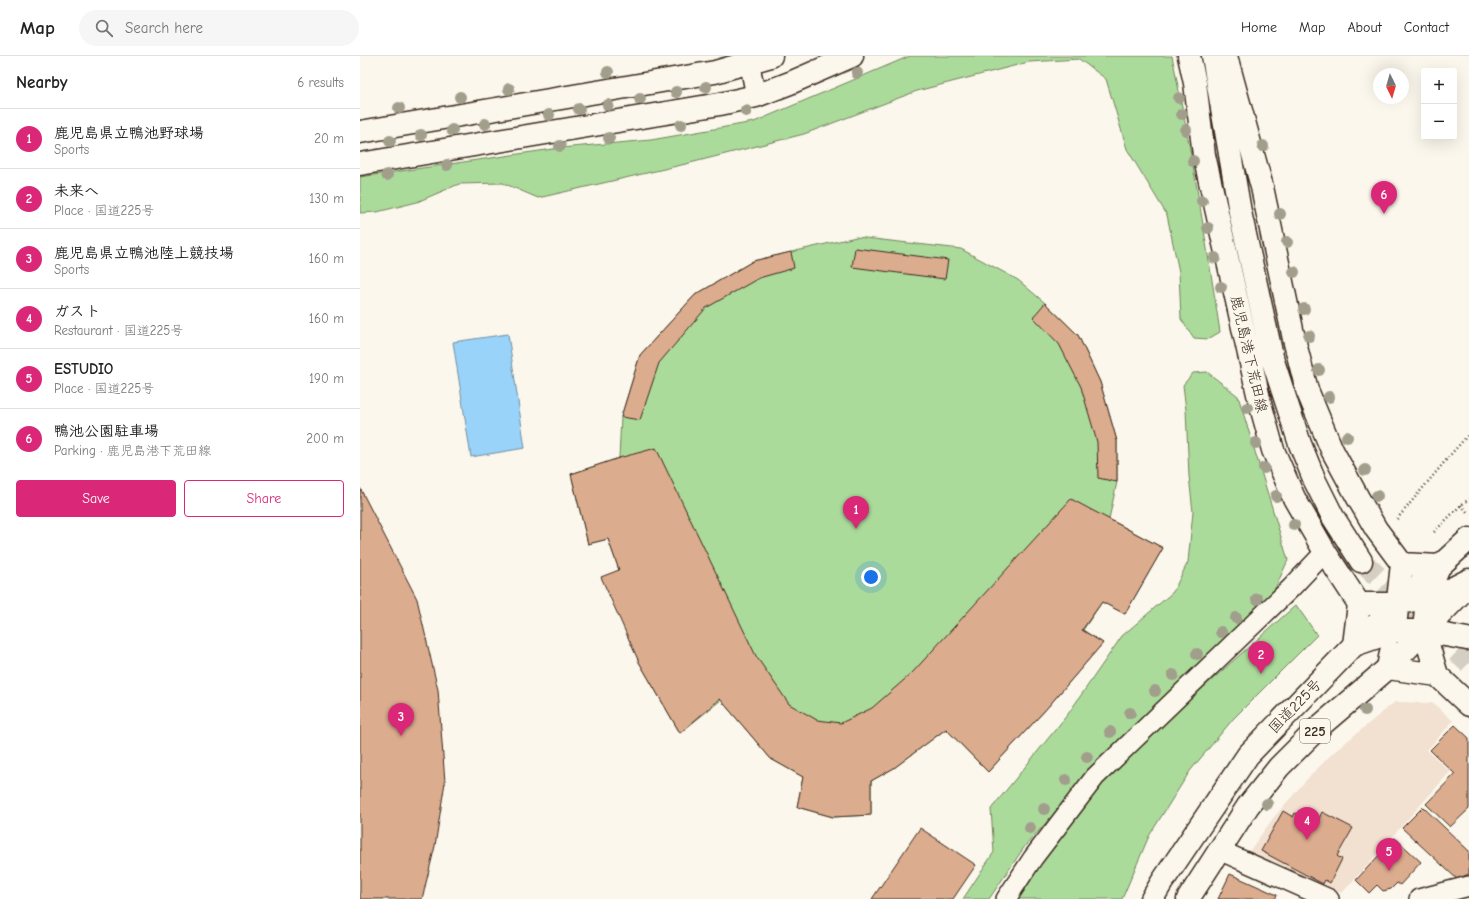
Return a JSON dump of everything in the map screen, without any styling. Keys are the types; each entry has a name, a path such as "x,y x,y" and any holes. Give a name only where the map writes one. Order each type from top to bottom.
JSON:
{"main road":[{"path":"360,132 715,72 749,59 770,56"},
{"path":"360,164 720,104 756,96 852,56"},
{"name":"鹿児島港下荒田線","path":"1189,56 1195,83 1204,154 1260,404 1273,450 1294,498 1325,552 1359,604"},
{"name":"鹿児島港下荒田線","path":"1213,56 1240,212 1273,361 1300,444 1314,481 1333,517 1361,561"},
{"path":"1226,56 1262,187 1294,339 1308,390 1332,450 1376,529 1402,564 1395,632 1388,668 1438,675"},
{"name":"鹿児島港下荒田線","path":"1195,83 1240,212"},
{"name":"国道225号","path":"1152,899 1248,755 1354,645 1469,539"},
{"path":"1402,564 1439,566 1427,596 1424,631 1438,675 1469,705"},
{"path":"1468,636 1424,631 1395,632 1354,645 1359,604 1398,604 1447,591 1469,580"},
{"name":"国道225号","path":"1188,899 1248,806 1279,768 1319,727 1388,668 1469,585"}],"street":[{"path":"749,59 756,96"},
{"path":"1006,899 1033,858 1095,777 1291,588 1325,552"},
{"path":"1219,850 1329,899"},
{"path":"1419,899 1469,886"}],"path":[{"path":"1397,519 1469,434"},
{"path":"1434,532 1469,499"},
{"path":"1461,505 1469,514"}],"shaded area":[{"path":"1395,702 1433,703 1453,721 1427,750 1450,772 1342,893 1248,853 1274,817 1309,777 1334,752"}],"green space":[{"path":"910,56 1172,56 1198,194 1220,332 1208,339 1194,338 1181,319 1179,272 1167,215 1127,149 1106,79 1079,59 1029,62 917,91 804,134 690,163 538,198 503,183 459,184 417,202 377,212 360,213 360,177 560,148 651,140 754,122"},
{"path":"856,237 961,249 1018,280 1045,303 1078,335 1100,382 1117,441 1117,482 1109,519 1163,548 1125,614 1102,602 1083,630 1103,643 1047,708 988,772 946,729 894,768 871,781 871,815 833,817 797,807 803,777 771,759 721,700 680,733 639,662 619,570 608,539 588,544 571,474 619,458 621,417 640,355 695,295 753,261"},
{"path":"1207,372 1238,396 1288,560 1274,591 1120,741 1025,846 989,899 963,899 994,852 991,809 1068,714 1122,636 1173,592 1188,562 1193,512 1183,385 1193,373"},
{"path":"1296,605 1317,635 1233,719 1190,771 1149,836 1122,899 1019,899 1041,864 1104,780 1196,694"}],"water":[{"path":"508,334 525,448 471,457 453,342"}],"building":[{"path":"855,248 948,260 945,279 852,267"},
{"path":"791,252 794,268 759,278 706,308 659,363 640,420 621,417 640,355 695,295 753,261"},
{"path":"1045,303 1078,335 1100,382 1117,441 1117,482 1098,478 1097,442 1081,387 1059,344 1033,317"},
{"path":"656,448 756,656 789,704 817,720 841,723 872,708 912,673 1071,499 1163,548 1125,614 1102,602 1082,630 1103,643 1047,708 988,772 946,729 894,768 871,781 871,815 833,817 797,807 803,777 771,759 720,699 680,733 639,662 601,577 619,570 608,539 588,544 571,474 619,458"},
{"path":"360,488 417,599 438,690 445,782 435,846 422,899 360,899"},
{"path":"1455,725 1469,738 1469,809 1450,827 1426,804 1455,774 1430,750"},
{"path":"1423,807 1469,851 1469,874 1457,879 1402,828"},
{"path":"1283,811 1293,817 1295,813 1316,825 1322,812 1353,828 1337,856 1342,859 1330,883 1325,880 1323,884 1261,851"},
{"path":"920,828 976,865 953,899 872,899"},
{"path":"1395,838 1421,862 1400,885 1397,883 1391,889 1383,891 1377,885 1369,893 1356,880"},
{"path":"1230,874 1277,895 1275,899 1218,899"}],"tunnel":[{"path":"1361,561 1469,663"}],"place":[{"name":"鴨池公園駐車場","path":"1384,214"},
{"name":"鹿児島県立鴨池野球場","path":"856,529"},
{"name":"未来へ","path":"1261,674"},
{"name":"鹿児島県立鴨池陸上競技場","path":"401,736"},
{"name":"ガスト","path":"1307,840"},
{"name":"ESTUDIO","path":"1389,871"}]}
